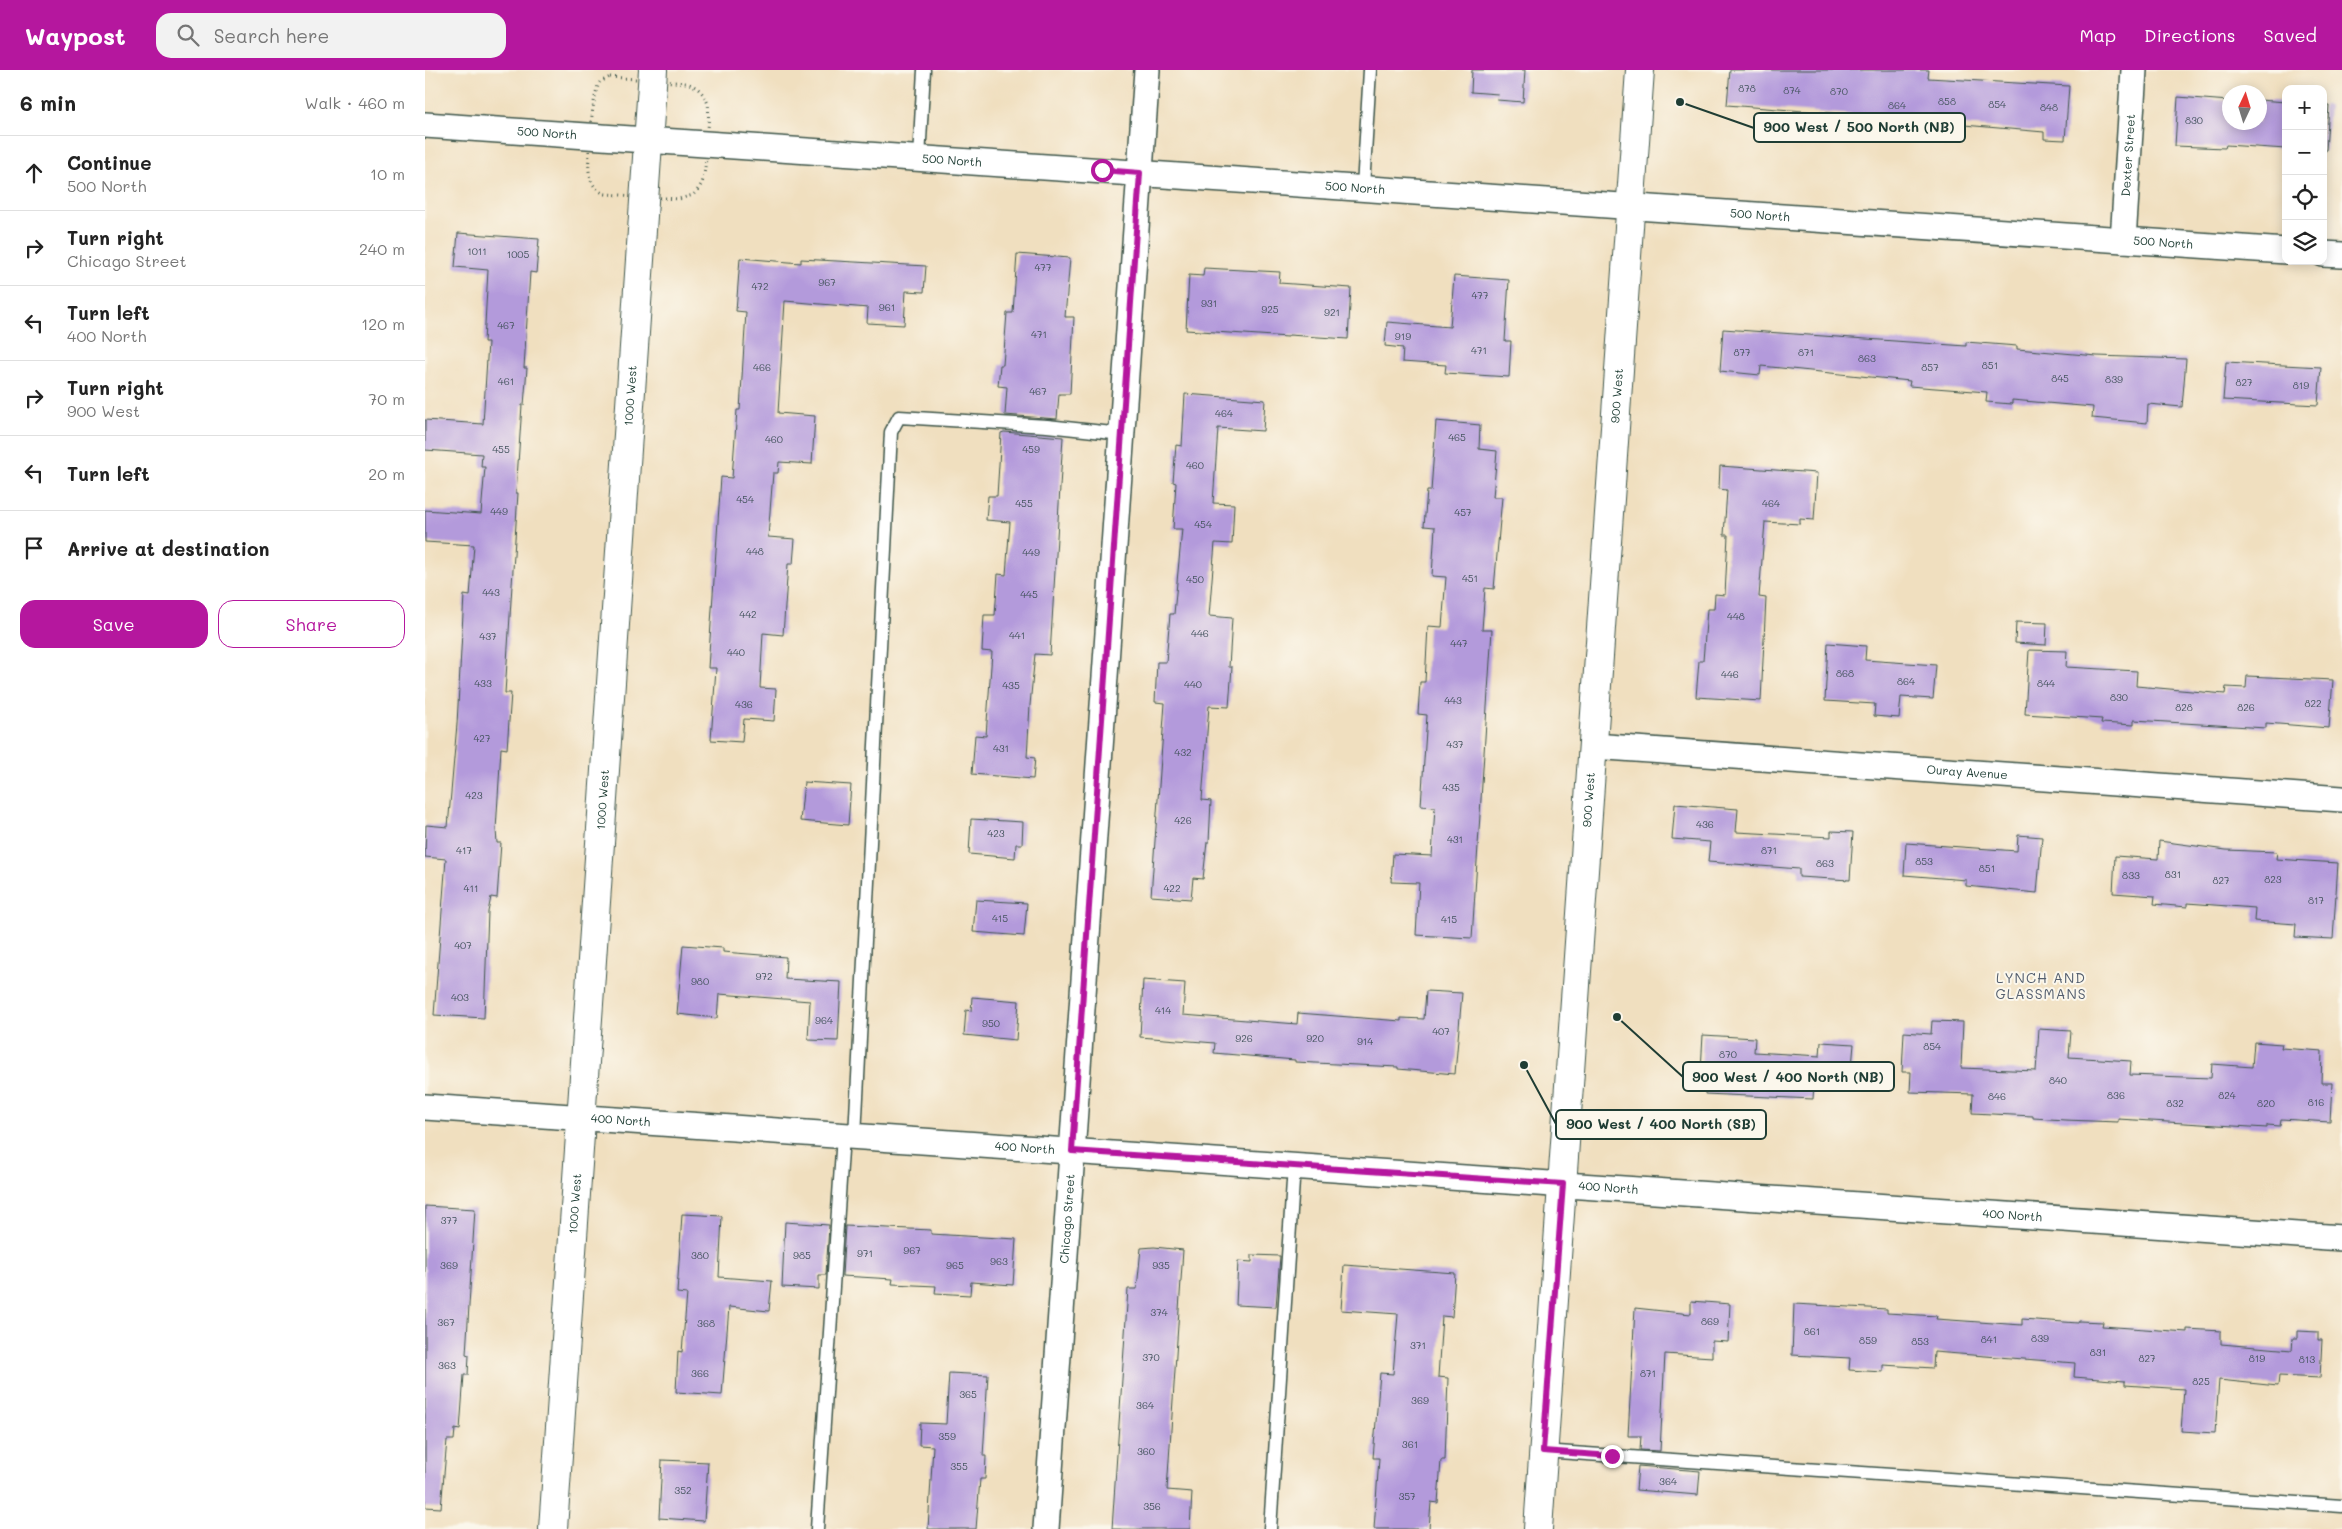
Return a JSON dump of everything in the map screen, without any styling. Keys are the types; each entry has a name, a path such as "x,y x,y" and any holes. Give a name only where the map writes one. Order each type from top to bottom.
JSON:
{"main road":[{"name":"1000 West","path":"553,1529 653,70"},
{"name":"900 West","path":"1538,1529 1640,70"}],"street":[{"name":"Chicago Street","path":"1045,1529 1147,70"},
{"name":"Dexter Street","path":"2123,240 2134,70"},
{"name":"500 North","path":"425,125 1363,187 2282,251"},
{"path":"2327,254 2342,255"},
{"name":"Ouray Avenue","path":"1593,746 2342,799"},
{"name":"400 North","path":"425,1107 2342,1238"}],"lane":[{"path":"919,158 924,70"},
{"path":"1363,187 1370,70"},
{"path":"817,1529 849,1136 891,432 899,418 1047,426 1122,434"},
{"path":"1269,1529 1293,1166"},
{"path":"1543,1451 2342,1506"}],"building":[{"path":"1472,70 1525,70 1523,102 1497,100 1498,94 1471,92"},
{"path":"1730,70 1929,70 1928,78 2069,86 2065,140 2044,139 2044,132 1964,125 1963,131 1889,125 1890,120 1880,119 1880,117 1727,105"},
{"path":"2178,97 2222,100 2222,130 2267,130 2267,101 2282,102 2282,149 2226,145 2225,148 2175,146"},
{"path":"2327,105 2329,105 2327,136"},
{"path":"458,233 539,239 536,273 530,272 524,368 527,368 524,405 522,405 516,493 518,493 505,693 511,693 507,749 501,748 496,830 497,843 501,843 497,898 491,897 488,912 484,1018 434,1015 446,859 425,857 426,825 448,827 457,724 464,595 470,596 474,545 425,542 425,510 481,514 485,467 481,467 482,454 425,450 425,420 483,424 488,342 484,342 488,270 455,267"},
{"path":"1017,254 1070,258 1065,317 1074,317 1070,394 1059,394 1057,419 1005,415 1007,387 998,386 1000,365 1003,365 1007,313 1013,313"},
{"path":"740,258 801,263 801,259 926,266 924,292 906,291 904,325 867,323 868,308 785,301 778,413 815,416 812,464 779,462 778,473 773,473 768,537 795,539 793,564 788,564 783,635 763,633 760,688 776,689 774,721 744,719 742,742 711,740 716,668 708,668 721,477 732,478 737,410 740,410 746,312 736,311"},
{"path":"1204,268 1280,272 1279,283 1351,288 1348,339 1186,330 1189,275 1203,276"},
{"path":"1454,276 1509,280 1505,341 1511,341 1509,377 1445,373 1446,365 1402,362 1403,348 1385,346 1387,322 1450,327"},
{"path":"1723,329 1966,346 1966,342 2017,346 2017,349 2097,356 2186,359 2182,407 2148,404 2147,423 2092,418 2093,407 2012,400 2012,404 1986,402 1987,392 1909,386 1910,381 1761,366 1760,375 1720,371"},
{"path":"2226,362 2321,367 2318,405 2223,400"},
{"path":"1185,394 1265,400 1263,431 1218,428 1213,503 1234,504 1232,544 1215,543 1209,616 1232,618 1229,667 1232,667 1229,707 1209,706 1202,800 1211,801 1209,842 1207,842 1203,879 1193,878 1191,899 1151,896 1165,703 1155,702 1157,662 1166,662 1170,614 1174,614 1182,529 1173,529 1176,483 1173,482 1176,445 1182,446"},
{"path":"1436,421 1480,425 1479,449 1497,451 1493,497 1502,497 1494,589 1485,588 1482,630 1492,630 1472,938 1416,935 1419,883 1391,882 1393,854 1432,856 1435,807 1421,806 1427,715 1418,714 1420,682 1425,682 1428,626 1442,627 1446,577 1432,576 1435,527 1424,526 1427,491 1431,491"},
{"path":"1001,433 1063,437 1050,655 1035,654 1030,705 1027,757 1035,758 1033,779 972,774 975,735 986,736 992,652 982,651 984,615 995,615 998,574 1006,575 1010,522 986,520 988,496 997,496"},
{"path":"1720,466 1817,473 1814,520 1800,519 1800,524 1765,522 1759,597 1766,598 1761,701 1696,697 1699,661 1703,661 1707,609 1714,609 1715,594 1725,595 1728,535 1724,535 1727,490 1719,489"},
{"path":"2016,622 2047,623 2046,645 2015,643"},
{"path":"1828,643 1866,646 1865,660 1936,665 1933,699 1901,697 1899,718 1874,716 1875,704 1825,701"},
{"path":"2029,650 2067,651 2066,667 2137,671 2136,686 2225,694 2226,687 2246,688 2247,676 2333,680 2329,728 2266,723 2266,728 2134,720 2134,725 2101,723 2102,719 2025,714"},
{"path":"804,782 851,785 848,825 800,821"},
{"path":"1675,804 1738,809 1736,832 1831,837 1831,831 1853,832 1850,880 1799,877 1799,869 1708,862 1710,842 1672,839"},
{"path":"971,819 1023,822 1022,844 1016,844 1015,858 969,854"},
{"path":"2018,835 2042,837 2037,893 1966,886 1966,880 1904,875 1906,843 2017,851"},
{"path":"2159,841 2226,850 2277,852 2276,859 2338,863 2333,939 2295,937 2296,924 2254,921 2255,908 2187,903 2187,907 2154,904 2155,896 2113,893 2115,856 2158,859"},
{"path":"976,900 1027,903 1024,936 973,932"},
{"path":"683,945 723,948 723,952 786,957 785,979 841,982 838,1041 808,1040 810,1001 719,994 717,1018 677,1014"},
{"path":"1143,980 1185,983 1183,1015 1297,1024 1298,1013 1401,1021 1401,1018 1424,1019 1426,991 1462,993 1455,1074 1398,1069 1398,1067 1295,1062 1295,1060 1214,1053 1215,1043 1140,1037"},
{"path":"972,997 1019,1001 1016,1040 964,1035 966,1010 971,1011"},
{"path":"1932,1021 1963,1022 1961,1068 2036,1071 2039,1029 2071,1031 2069,1057 2131,1061 2130,1075 2211,1078 2212,1064 2252,1067 2254,1042 2282,1044 2281,1048 2322,1051 2321,1083 2332,1083 2330,1122 2281,1119 2280,1126 2267,1125 2267,1128 2118,1119 2118,1122 2065,1120 2033,1118 2033,1116 1972,1113 1973,1094 1910,1092 1911,1072 1902,1072 1904,1032 1931,1034"},
{"path":"1703,1035 1755,1038 1754,1052 1820,1056 1821,1042 1854,1044 1851,1078 1838,1078 1838,1084 1814,1083 1813,1099 1705,1094 1707,1070 1701,1070"},
{"path":"425,1206 475,1209 466,1354 469,1355 468,1375 464,1375 460,1430 455,1429 454,1440 447,1440 441,1508 425,1507"},
{"path":"682,1214 722,1216 719,1277 772,1281 769,1311 729,1307 722,1395 676,1392 678,1351 682,1352 687,1294 677,1293"},
{"path":"785,1222 829,1225 826,1275 819,1275 819,1289 782,1287"},
{"path":"845,1226 931,1230 931,1234 1016,1239 1013,1285 971,1282 970,1295 935,1293 936,1286 892,1284 893,1279 842,1276"},
{"path":"1154,1247 1183,1250 1167,1490 1192,1492 1190,1529 1112,1529 1128,1289 1137,1289 1141,1248"},
{"path":"1252,1255 1280,1256 1276,1307 1236,1305 1238,1261 1252,1262"},
{"path":"1344,1265 1455,1273 1452,1317 1442,1316 1438,1377 1448,1378 1445,1460 1441,1460 1438,1503 1431,1502 1429,1529 1374,1529 1379,1458 1373,1458 1380,1373 1393,1374 1398,1314 1341,1310"},
{"path":"1691,1301 1730,1304 1728,1342 1712,1341 1712,1357 1665,1354 1660,1451 1640,1450 1641,1436 1628,1436 1635,1308 1691,1314"},
{"path":"1794,1304 1887,1309 1887,1313 1937,1316 1936,1319 2022,1325 2022,1319 2078,1323 2079,1321 2103,1322 2102,1326 2187,1332 2187,1329 2221,1331 2221,1344 2292,1350 2293,1338 2298,1338 2298,1331 2318,1332 2318,1340 2322,1340 2320,1378 2279,1376 2278,1386 2219,1380 2215,1433 2181,1431 2184,1389 2125,1385 2125,1381 2074,1377 2075,1363 1934,1352 1933,1368 1883,1365 1883,1372 1849,1370 1850,1358 1792,1355"},
{"path":"949,1373 988,1375 983,1456 986,1456 985,1479 980,1479 976,1529 928,1529 933,1446 919,1445 920,1423 946,1424"},
{"path":"662,1460 708,1462 704,1521 659,1518"},
{"path":"1638,1466 1700,1471 1698,1495 1636,1490"}],"place":[{"name":"900 West / 500 North (NB)","path":"1680,102"},
{"name":"900 West / 400 North (NB)","path":"1617,1017"},
{"name":"900 West / 400 North (SB)","path":"1524,1065"}],"district":[{"name":"LYNCH AND GLASSMANS","path":"2041,986"}],"route":[{"path":"1102,170 1140,173 1072,1151 1563,1184 1543,1451 1612,1456"}]}
